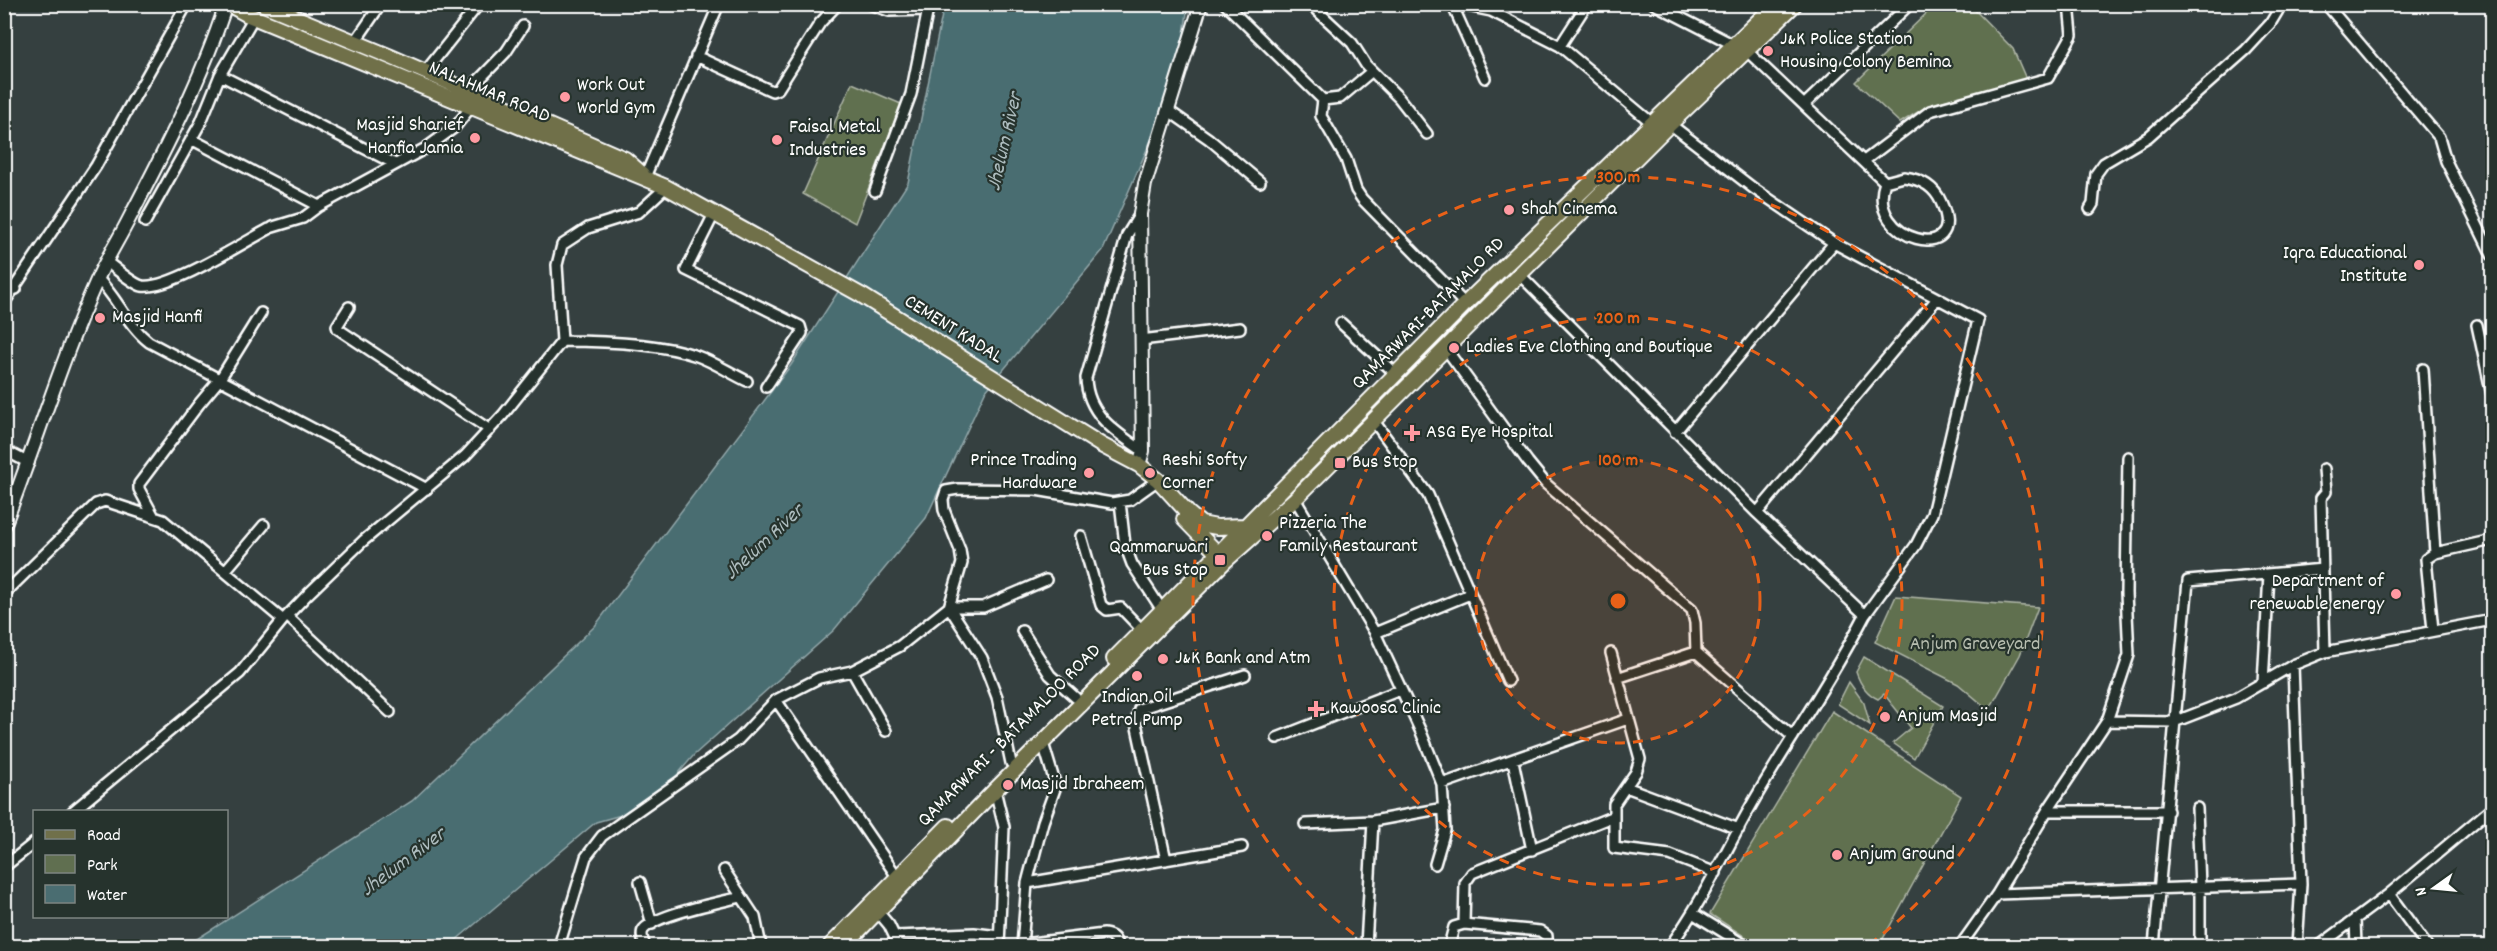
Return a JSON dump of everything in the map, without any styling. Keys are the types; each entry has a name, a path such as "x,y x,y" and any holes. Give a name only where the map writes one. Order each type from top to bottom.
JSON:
{"main road":[{"name":"NALAHMAR ROAD","path":"227,4 620,170 645,177"},
{"name":"QAMARWARI-BATAMALO RD","path":"1221,558 1294,499 1446,349 1670,124 1741,48 1776,4"},
{"name":"QAMARWARI-BATAMALO RD","path":"1221,558 1245,526 1465,304 1652,123 1795,4"},
{"name":"NALAHMAR ROAD","path":"269,6 625,159 645,177"},
{"name":"CEMENT KADAL","path":"645,177 861,295 1101,445 1140,465 1155,481"},
{"path":"1155,481 1201,524 1217,527 1245,526"},
{"path":"1155,481 1221,558"},
{"name":"QAMARWARI - BATAMALOO ROAD","path":"830,946 1162,610 1221,558"},
{"name":"QAMARWARI - BATAMALOO ROAD","path":"844,946 1221,558"}],"street":[{"path":"4,303 16,289 96,166 187,4"},
{"path":"4,526 28,463 51,391 97,278 172,135 217,33 227,4"},
{"path":"355,42 381,4"},
{"path":"425,72 479,4"},
{"path":"645,177 719,4"},
{"path":"696,56 772,91 778,89 820,23 838,4"},
{"path":"869,4 889,11 929,7 911,94 875,191"},
{"path":"1140,465 1143,451 1140,214 1145,184 1201,4"},
{"path":"1225,4 1323,100 1321,116 1346,159 1356,190 1362,199 1465,304"},
{"path":"1310,4 1352,44 1372,71 1399,98 1427,134"},
{"path":"1452,4 1485,78"},
{"path":"1457,4 1493,8 1560,46 1652,123"},
{"path":"1560,46 1587,4"},
{"path":"1654,4 1741,48 1805,104 1885,182"},
{"path":"1805,104 1910,4"},
{"path":"1864,161 1930,111 2048,78 2072,35 2069,4"},
{"path":"2090,209 2093,204 2096,174 2104,164 2148,137 2228,66 2270,24 2282,4"},
{"path":"2326,4 2439,136 2446,161 2493,255"},
{"path":"145,222 191,139 220,75 254,17"},
{"path":"469,90 506,52 523,26"},
{"path":"1323,100 1340,98 1372,71"},
{"path":"220,75 395,164"},
{"path":"107,262 139,285 179,277 271,228 303,218 319,206 426,148 455,127 471,107"},
{"path":"1169,111 1209,139 1260,182"},
{"path":"1670,124 1753,188 1834,243 1936,300 1978,320 1932,514 1916,545 1865,615 1839,664 1739,829 1694,914 1670,946"},
{"path":"191,139 319,206"},
{"path":"1904,177 1926,184 1938,196 1943,207 1947,223 1944,232 1937,239 1926,242 1905,234 1888,218 1882,206 1881,194 1885,182 1904,177"},
{"path":"74,810 240,673 285,618 363,541 465,456 490,430 562,341 557,265 562,245 588,228 639,212 666,187"},
{"path":"714,213 686,270 800,326 802,333 766,387"},
{"path":"1140,214 1127,235 1086,378 1086,393 1090,404 1117,434 1143,451"},
{"path":"1675,432 1834,243"},
{"path":"1520,275 1757,513 1865,615"},
{"path":"97,278 106,286 141,335 213,378 220,379 427,489"},
{"path":"4,283 16,289"},
{"path":"1757,513 1936,300"},
{"path":"350,307 337,326 338,329 490,430"},
{"path":"153,515 139,489 139,484 220,379 261,312"},
{"path":"1341,323 1396,374"},
{"path":"2478,325 2493,395"},
{"path":"1141,340 1240,328"},
{"path":"562,341 590,340 633,344 687,353 698,356 747,381"},
{"path":"1446,349 1546,484 1692,610 1696,652 1793,737"},
{"path":"2423,369 2435,553"},
{"path":"1373,420 1428,495 1508,681"},
{"path":"4,450 28,463"},
{"path":"1960,946 1997,894 2047,811 2107,721 2129,655 2126,593 2128,457"},
{"path":"2324,469 2326,492 2321,498 2325,652"},
{"path":"559,946 586,857 596,843 738,740 776,700 819,678 852,671 900,646 949,607 962,563 960,550 944,510 943,500 946,491 958,489 1036,490 1112,503 1130,500 1155,481"},
{"path":"1294,499 1375,633 1421,732 1442,784 1445,830 1436,864"},
{"path":"4,594 99,503 105,501 153,515 163,520 285,618 390,712"},
{"path":"1120,502 1125,545 1132,564 1162,610"},
{"path":"225,571 264,525"},
{"path":"1081,536 1101,605 1107,610 1121,608 1142,630"},
{"path":"2433,630 2426,559 2435,553 2493,540"},
{"path":"2154,946 2188,581 2323,569"},
{"path":"2263,683 2268,574"},
{"path":"949,607 983,607 1046,580"},
{"path":"1375,633 1470,594"},
{"path":"949,607 982,658 997,697 1011,763"},
{"path":"2107,721 2174,722 2236,698 2294,665 2325,652 2493,620"},
{"path":"1022,631 1050,675 1077,698"},
{"path":"1617,678 1696,652"},
{"path":"1611,653 1640,759 1636,772 1614,804 1614,850 1670,855 1716,873"},
{"path":"2294,665 2301,884 2297,946"},
{"path":"852,671 886,730"},
{"path":"1166,860 1136,723 1138,709 1245,675"},
{"path":"1277,738 1400,690"},
{"path":"776,700 898,878"},
{"path":"1442,784 1628,719"},
{"path":"1043,743 1056,786 1043,822 1027,883 1022,946 1104,934 1115,939 1117,946"},
{"path":"1513,761 1532,850"},
{"path":"1626,787 1739,829"},
{"path":"995,790 1004,827 999,946"},
{"path":"1305,824 1374,821 1444,808"},
{"path":"2197,808 2200,946"},
{"path":"2319,946 2388,894 2493,808"},
{"path":"2047,811 2168,811"},
{"path":"1464,924 1467,877 1477,870 1614,816"},
{"path":"1366,946 1374,821"},
{"path":"4,867 33,844"},
{"path":"1027,883 1242,847"},
{"path":"724,870 757,922 761,946"},
{"path":"640,882 652,924"},
{"path":"1997,894 2301,884"},
{"path":"2388,894 2427,946"},
{"path":"645,946 643,931 652,924 675,914 741,897"},
{"path":"878,912 896,936 899,946"},
{"path":"1694,914 1746,946"},
{"path":"2355,919 2356,946"},
{"path":"1449,946 1454,927 1464,924 1540,930 1546,936 1547,946"},
{"path":"896,936 974,933 999,936"}],"green space":[{"path":"1935,5 1970,5 2013,49 2026,79 1929,105 1900,123 1856,82"},
{"path":"852,83 901,104 855,223 803,194"},
{"name":"Anjum Graveyard","path":"1896,596 2038,607 2020,655 1989,710 1958,684 1875,642"},
{"path":"1864,657 1943,706 1914,758 1893,743 1911,728 1884,694 1878,699 1874,697 1860,681 1856,672"},
{"path":"1849,682 1864,703 1870,725 1838,704"},
{"name":"Anjum Ground","path":"1832,711 1961,796 1879,946 1759,946 1710,914"}],"water":[{"name":"Jhelum River","path":"944,5 1188,5 1178,78 1103,250 985,392 926,518 834,630 694,755 650,807 596,822 449,946 186,946 412,801 595,626 791,365 908,183"}],"place":[{"name":"J&K Police Station Housing Colony Bemina","path":"1768,51"},
{"name":"Work Out World Gym","path":"565,97"},
{"name":"Masjid Sharief Hanfia Jamia","path":"475,138"},
{"name":"Faisal Metal Industries","path":"777,140"},
{"name":"Shah Cinema","path":"1509,210"},
{"name":"Iqra Educational Institute","path":"2419,265"},
{"name":"Masjid Hanfi","path":"100,318"},
{"name":"Ladies Eve Clothing and Boutique","path":"1454,348"},
{"name":"ASG Eye Hospital","path":"1412,433"},
{"name":"Bus Stop","path":"1340,463"},
{"name":"Prince Trading Hardware","path":"1089,473"},
{"name":"Reshi Softy Corner","path":"1150,473"},
{"name":"Pizzeria The Family Restaurant","path":"1267,536"},
{"name":"Qammarwari Bus Stop","path":"1220,560"},
{"name":"Department of renewable energy","path":"2396,594"},
{"name":"J&K Bank and Atm","path":"1163,659"},
{"name":"Indian Oil Petrol Pump","path":"1137,676"},
{"name":"Kawoosa Clinic","path":"1316,709"},
{"name":"Anjum Masjid","path":"1885,717"},
{"name":"Masjid Ibraheem","path":"1008,785"},
{"name":"Anjum Ground","path":"1837,855"}]}
